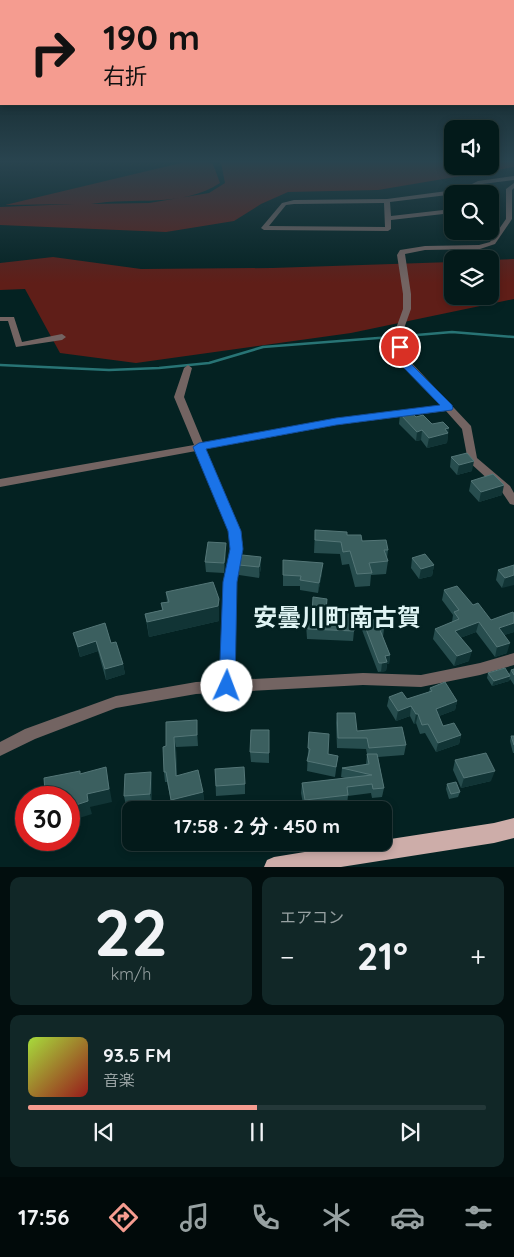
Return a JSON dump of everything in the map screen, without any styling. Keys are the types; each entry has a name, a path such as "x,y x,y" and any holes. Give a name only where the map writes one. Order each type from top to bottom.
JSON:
{"main road":[{"path":"274,867 494,833 514,828"}],"street":[{"path":"344,201 294,202 284,204 264,228 388,229 387,201"},
{"path":"511,201 509,220 493,243 480,247 425,248 403,252 401,255 407,294 407,309 398,334 403,359 467,428 472,459 506,489 514,502"},
{"path":"388,218 444,213"},
{"path":"0,319 11,319 19,345 62,337"},
{"path":"188,368 179,396 235,531 236,549 230,582 227,686"},
{"path":"0,483 336,422 448,408"},
{"path":"0,749 30,734 116,702 196,688 363,679 421,681 514,660"}],"shaded area":[{"path":"20,201 120,201 91,204 158,201 267,201 234,221 166,232 0,225 0,207 75,204 5,205"},
{"path":"53,257 141,269 272,268 444,262 444,305 485,305 351,333 136,363 60,353 25,289 0,290 0,263"},
{"path":"514,259 514,299 499,302 499,260"}],"building":[{"path":"410,411 416,417 423,415 432,424 443,422 449,428 445,429 448,433 429,438 422,430 417,432 400,414"},
{"path":"467,453 474,461 459,465 451,457"},
{"path":"493,474 504,485 481,492 471,481"},
{"path":"315,530 347,532 347,535 361,535 362,541 386,540 388,550 384,550 388,561 369,563 372,573 357,574 350,551 343,552 341,542 315,540"},
{"path":"208,542 226,543 224,563 205,562"},
{"path":"425,554 434,565 421,569 412,558"},
{"path":"242,555 261,557 259,567 239,565"},
{"path":"283,560 323,563 319,583 300,580 301,576 283,575"},
{"path":"514,565 514,575 505,578 498,570"},
{"path":"213,582 219,599 218,606 147,622 145,614 163,610 161,603 169,602 166,592"},
{"path":"457,586 473,605 478,603 491,620 513,612 514,623 499,628 510,643 497,647 479,622 455,631 472,651 457,656 435,629 459,619 454,612 459,610 444,590"},
{"path":"313,597 327,599 326,611 353,612 354,631 308,629 307,614 312,614"},
{"path":"381,619 384,629 380,630 390,655 385,656 387,662 379,663 363,621"},
{"path":"105,623 111,643 116,642 123,664 105,669 96,641 78,647 73,633"},
{"path":"505,668 510,676 494,681 488,673"},
{"path":"445,682 457,701 436,709 443,726 454,723 461,735 438,743 428,724 422,725 418,714 416,714 411,706 398,711 389,697 402,692 407,699 432,691 430,688"},
{"path":"337,713 355,713 357,731 402,727 406,745 369,748 367,738 338,738"},
{"path":"197,720 197,735 174,737 176,776 198,770 203,792 171,800 166,772 164,772 163,747 166,746 166,722"},
{"path":"251,730 269,730 269,753 250,752"},
{"path":"309,732 329,734 328,754 338,756 336,767 307,761 310,749 308,748"},
{"path":"486,753 495,771 464,778 455,760"},
{"path":"367,754 377,754 384,788 373,789 372,784 347,787 348,795 305,800 302,783 372,775 342,768 369,764"},
{"path":"106,767 109,789 87,794 88,801 80,804 80,786 45,786 44,778 80,771 80,774"},
{"path":"244,767 245,784 216,786 215,769"},
{"path":"151,772 150,794 124,796 125,774"},
{"path":"456,782 460,792 451,794 447,784"}],"waterway":[{"path":"405,336 452,332 514,337"},
{"path":"0,365 109,370 159,368 209,363 263,347 391,337"}],"district":[{"name":"安曇川町南古賀","path":"337,618"}],"route":[{"path":"227,686 230,582 236,549 235,531 199,447 336,422 448,408 405,364 400,347"}]}
